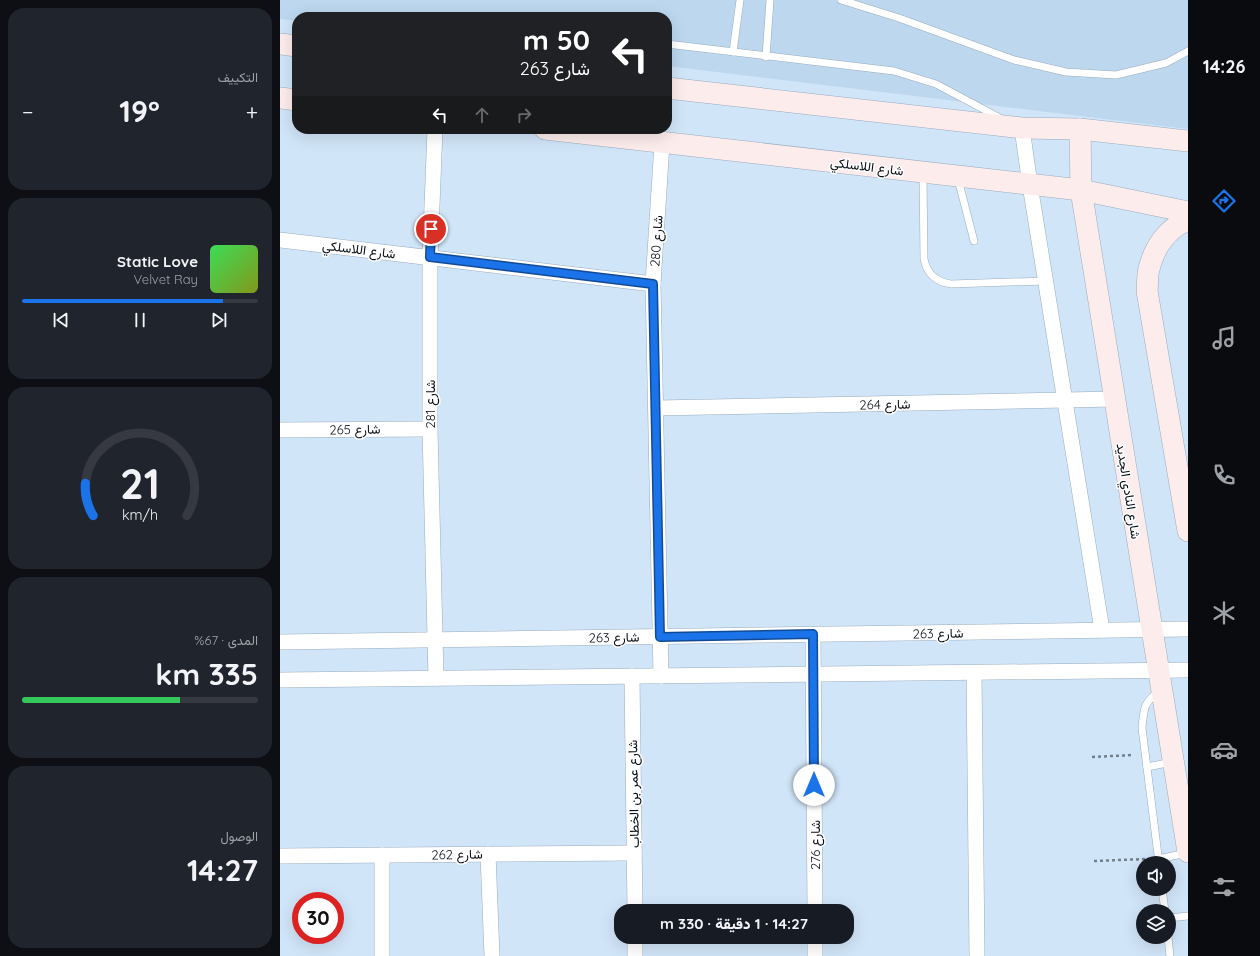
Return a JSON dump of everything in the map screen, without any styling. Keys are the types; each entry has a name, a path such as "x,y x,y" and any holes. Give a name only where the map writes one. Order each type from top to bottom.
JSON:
{"main road":[{"path":"280,44 292,45"},
{"path":"672,89 1022,128 1080,129 1188,141"},
{"path":"280,98 292,99"},
{"name":"شارع النادي الجديد","path":"1080,129 1081,190 1188,852"},
{"name":"شارع اللاسلكي","path":"587,134 1081,190 1188,212"},
{"path":"1188,220 1182,222 1166,234 1154,251 1148,270 1148,291 1185,492 1188,531"}],"street":[{"path":"1022,128 1064,400 1102,630"},
{"name":"شارع 281","path":"435,134 430,257 430,429 436,678"},
{"name":"شارع 280","path":"661,676 653,284 662,143"},
{"name":"شارع اللاسلكي","path":"280,240 653,284"},
{"name":"شارع 264","path":"656,408 1115,399"},
{"name":"شارع 265","path":"280,430 430,429"},
{"name":"شارع 263","path":"280,642 1188,629"},
{"name":"شارع 276","path":"813,634 815,904"},
{"path":"280,680 974,673 1161,680 1188,670"},
{"path":"974,673 978,956"},
{"name":"شارع عمر بن الخطاب","path":"632,676 635,904"},
{"name":"شارع 262","path":"280,856 634,853"},
{"path":"488,854 492,956"},
{"path":"382,855 382,956"},
{"path":"635,944 635,956"},
{"path":"815,944 815,956"}],"lane":[{"path":"733,52 740,0"},
{"path":"766,57 770,0"},
{"path":"841,0 898,18 1014,60 1066,72 1116,76 1166,63 1188,51"},
{"path":"672,45 766,57 894,71 936,84 980,108 1022,128"},
{"path":"923,173 924,259 925,267 936,280 951,284 1045,280"},
{"path":"958,177 974,241"},
{"path":"1157,856 1142,728 1144,708 1161,680"},
{"path":"1147,767 1174,762"},
{"path":"1175,856 1188,852"},
{"path":"1176,917 1188,916"},
{"path":"1169,944 1170,956"}],"path":[{"path":"1092,757 1145,754"},
{"path":"1094,861 1136,861"}],"shaded area":[{"path":"280,0 1188,0 1188,129 672,67 672,12 292,12 292,20 280,19"}],"route":[{"path":"431,229 430,257 653,284 660,637 813,634 814,785"}]}
